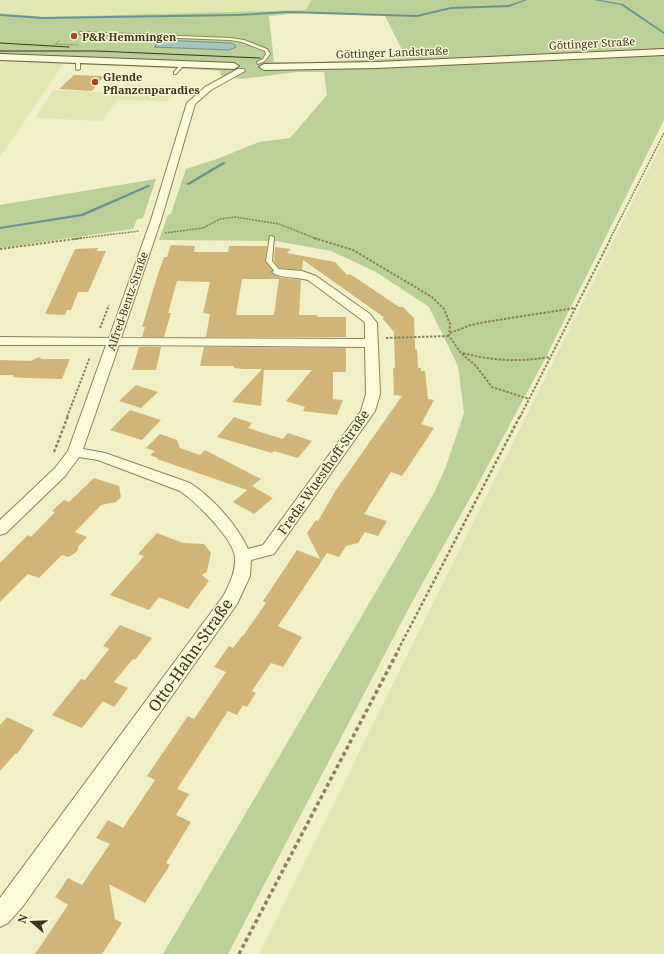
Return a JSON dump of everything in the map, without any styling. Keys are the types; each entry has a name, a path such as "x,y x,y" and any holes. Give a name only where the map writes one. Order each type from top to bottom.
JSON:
{"street":[{"name":"Göttinger Straße","path":"520,59 664,52"},
{"name":"Göttinger Landstraße","path":"0,57 79,64 248,65 376,65 520,59"},
{"name":"Alfred-Bentz-Straße","path":"0,529 60,472 75,452 151,232 192,103 199,94 248,65"},
{"name":"Freda-Wuesthoff-Straße","path":"243,556 268,550 368,411 373,394 370,323 366,317 312,278 302,274 278,272"},
{"path":"0,341 371,341"},
{"name":"Otto-Hahn-Straße","path":"0,915 15,898 231,599 242,576 243,556 234,536 197,495 185,487 100,456 75,452"}],"lane":[{"path":"80,33 238,40 266,50 268,54 264,60 248,65"},
{"path":"175,73 183,64"},
{"path":"272,237 269,261 278,272"}],"path":[{"path":"55,44 79,45"},
{"path":"239,954 530,399 664,133"},
{"path":"0,249 136,230 162,234 203,228 227,217 279,224 306,236 353,250 432,297 444,309 450,324 450,334 461,353 476,366 483,378 492,387 507,393 530,399"},
{"path":"134,235 136,230"},
{"path":"51,456 109,305"},
{"path":"371,341 450,334 463,328 485,322 576,307"},
{"path":"461,353 489,360 535,360 551,357"}],"green space":[{"path":"0,0 486,0 415,15 320,10 46,17 0,13"},
{"path":"312,0 664,0 664,120 545,359 411,604 228,954 163,954 434,493 445,469 464,413 458,366 429,307 376,272 331,251 276,241 159,240 168,215 171,214 186,169 217,159 259,142 290,138 327,95 324,72 297,72 242,79 220,75 221,71 0,61 0,13 46,17 305,10","holes":["302,13 384,14 406,58 314,62 274,62 269,16"]},
{"path":"0,61 64,63 0,157"},
{"path":"128,85 176,86 167,101 117,100 102,121 35,118 53,90 122,93"},
{"path":"664,139 664,954 259,954 482,505"},
{"path":"156,179 143,218 137,219 133,229 0,248 0,205"}],"water":[{"path":"160,40 231,43 236,47 229,50 154,47"}],"building":[{"path":"74,75 104,76 92,91 59,89"},
{"path":"171,245 195,246 194,252 228,252 229,246 267,246 265,261 272,270 271,273 278,277 301,280 299,315 317,315 317,317 346,317 346,337 206,337 210,314 203,313 210,282 177,281 168,313 171,313 164,337 142,337 145,327 142,327 157,277 164,257 167,257","holes":["242,279 279,279 274,315 236,315"]},
{"path":"275,247 291,249 287,253 335,262 347,275 350,274 399,307 403,307 414,318 415,349 417,350 418,368 421,368 421,371 425,371 428,399 434,400 421,424 434,428 402,476 391,472 364,514 387,521 378,536 365,532 358,543 346,546 339,557 327,553 278,626 302,637 283,667 271,663 252,691 256,693 247,707 243,705 237,715 228,711 177,789 189,794 176,815 191,822 166,863 170,865 145,903 109,884 115,919 122,923 102,954 35,954 68,905 55,897 68,878 82,885 110,844 96,838 108,820 123,828 155,780 147,776 188,716 194,719 226,672 214,667 229,646 233,648 243,636 266,603 263,601 297,550 320,559 307,533 316,520 318,521 336,490 402,396 394,395 394,332 382,318 385,318 303,260 302,270 279,268 274,261"},
{"path":"98,248 97,251 106,251 88,292 78,292 71,310 67,310 65,315 45,314 75,249"},
{"path":"139,347 161,347 156,370 132,370"},
{"path":"204,347 346,348 346,372 333,372 333,399 343,400 337,415 303,411 305,407 286,401 312,370 264,370 261,406 232,402 262,369 243,369 234,368 234,366 200,366"},
{"path":"39,357 42,359 70,359 62,379 27,378 13,377 14,375 0,375 0,360 31,361"},
{"path":"136,385 158,392 141,408 119,401"},
{"path":"130,410 161,420 142,440 110,430"},
{"path":"234,417 252,423 248,428 283,439 288,433 312,441 298,458 274,451 272,453 217,437"},
{"path":"160,434 177,440 180,448 200,455 205,450 261,479 247,490 157,459 158,458 150,455 155,451 146,448"},
{"path":"94,478 119,486 121,497 116,502 101,505 75,532 87,537 74,554 68,557 62,555 39,578 28,574 0,602 0,563 28,535 31,537 55,512 52,511 64,500 69,502"},
{"path":"252,486 273,498 254,514 233,502"},
{"path":"157,533 183,543 204,544 211,553 207,572 202,575 209,581 188,609 159,597 149,610 110,595 144,556 138,554"},
{"path":"120,625 152,638 135,660 133,659 114,682 128,688 114,707 103,701 82,728 52,715 81,679 85,680 109,649 103,646"},
{"path":"7,717 34,730 17,754 16,753 0,771 0,725"}],"waterway":[{"path":"0,15 43,18 237,15 288,12 417,16 451,8 509,6 526,0"},
{"path":"595,0 622,4 664,33"},
{"path":"188,184 224,163"},
{"path":"0,228 82,215 149,186"}],"tram line":[{"path":"0,43 69,47"},
{"path":"0,51 96,51 260,58"}],"place":[{"name":"P&R Hemmingen","path":"74,36"},
{"name":"Glende Pflanzenparadies","path":"95,82"}]}
